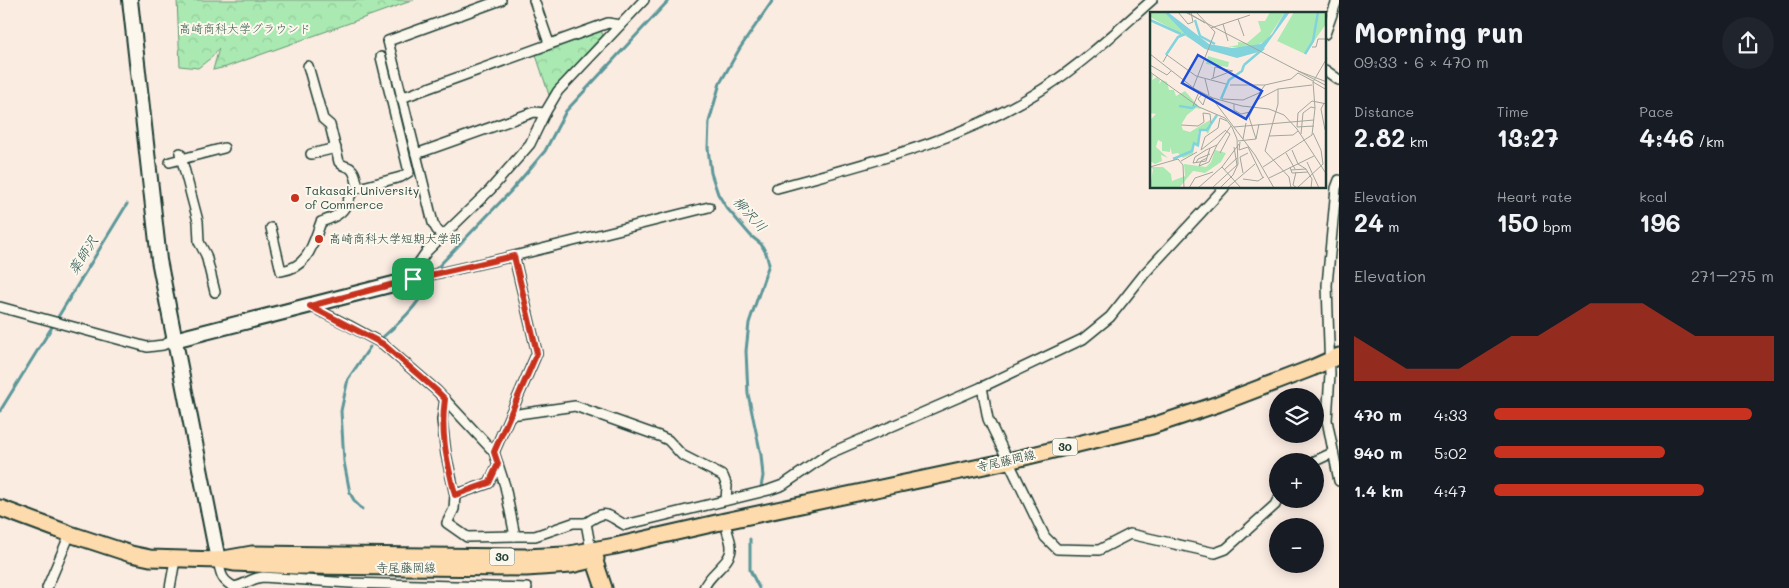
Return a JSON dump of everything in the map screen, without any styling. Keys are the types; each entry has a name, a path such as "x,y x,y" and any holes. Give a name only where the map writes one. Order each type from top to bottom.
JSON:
{"main road":[{"name":"寺尾藤岡線","path":"592,555 782,510 1008,461 1152,426 1218,404 1334,358"},
{"name":"寺尾藤岡線","path":"0,508 70,534 132,554 175,560 218,560 252,554 526,557 592,555 727,530 782,510"},
{"path":"592,555 604,588"}],"street":[{"path":"130,0 159,260 221,575 225,582 234,587 252,578 263,578 293,584 527,588"},
{"path":"442,235 436,230 433,223 388,41 501,0"},
{"path":"534,0 550,43"},
{"path":"413,279 412,275 416,266 442,235 490,190 530,144 558,91 644,0"},
{"path":"777,188 924,146 974,126 1044,89 1097,48 1152,0"},
{"path":"1326,31 1337,0"},
{"path":"401,98 608,23 620,25"},
{"path":"271,228 281,271 293,267 302,261 311,250 321,222 341,213 352,192 358,187 401,177 409,172 380,57"},
{"path":"308,66 323,119 330,125 339,162 342,166 351,169 358,187"},
{"path":"1326,71 1339,80"},
{"path":"416,154 534,112 545,113"},
{"path":"170,162 180,156 224,148"},
{"path":"311,154 336,148"},
{"path":"180,156 198,221 199,242 206,254 214,292"},
{"path":"1339,180 1336,188 1327,285 1334,358 1326,420 1339,481"},
{"path":"445,399 442,420 446,454 455,495 454,509 448,523 467,537 535,536 573,523 586,523 602,514 609,514 625,525 783,485 828,454 982,387 1083,339 1110,317 1145,273 1223,189"},
{"path":"0,307 147,347 163,345 174,340 413,279 514,256 709,207"},
{"path":"494,452 537,353 514,256"},
{"path":"310,306 383,344 437,391 494,452 505,486 515,536"},
{"path":"982,387 988,419 1045,537 1057,549 1099,550 1130,534 1214,553 1226,549 1273,508"},
{"path":"511,415 575,406 659,436 668,440 682,456 723,476 727,486 726,500"},
{"path":"1324,457 1332,453"},
{"path":"455,495 489,483 498,464"},
{"path":"586,523 592,555"},
{"path":"704,588 706,582 729,556 731,547 727,530"},
{"path":"47,588 70,534"},
{"path":"170,588 175,560"}],"green space":[{"name":"高崎商科大学グラウンド","path":"177,0 414,0 213,70 219,48 212,57 198,68 180,66"},
{"path":"601,31 603,35 549,95 536,55"}],"waterway":[{"path":"436,269 510,192 545,151 566,111 669,0"},
{"name":"柳沢川","path":"761,487 763,476 761,455 748,394 746,351 749,323 769,264 761,244 751,236 726,207 718,194 711,173 708,148 709,122 720,83 740,48 773,0"},
{"name":"薬師沢","path":"58,317 127,204"},
{"path":"383,337 402,320 423,294 427,286"},
{"name":"薬師沢","path":"0,411 52,327"},
{"path":"362,509 350,493 344,462 341,411 348,379 370,347"},
{"name":"柳沢川","path":"750,539 750,570 759,588"}],"place":[{"name":"Takasaki University of Commerce","path":"295,198"},
{"name":"高崎商科大学短期大学部","path":"319,239"}],"route":[{"path":"514,256 537,353 494,452 498,464 489,483 455,495 446,454 442,420 445,399 383,344 310,306 413,279 514,256"}]}
